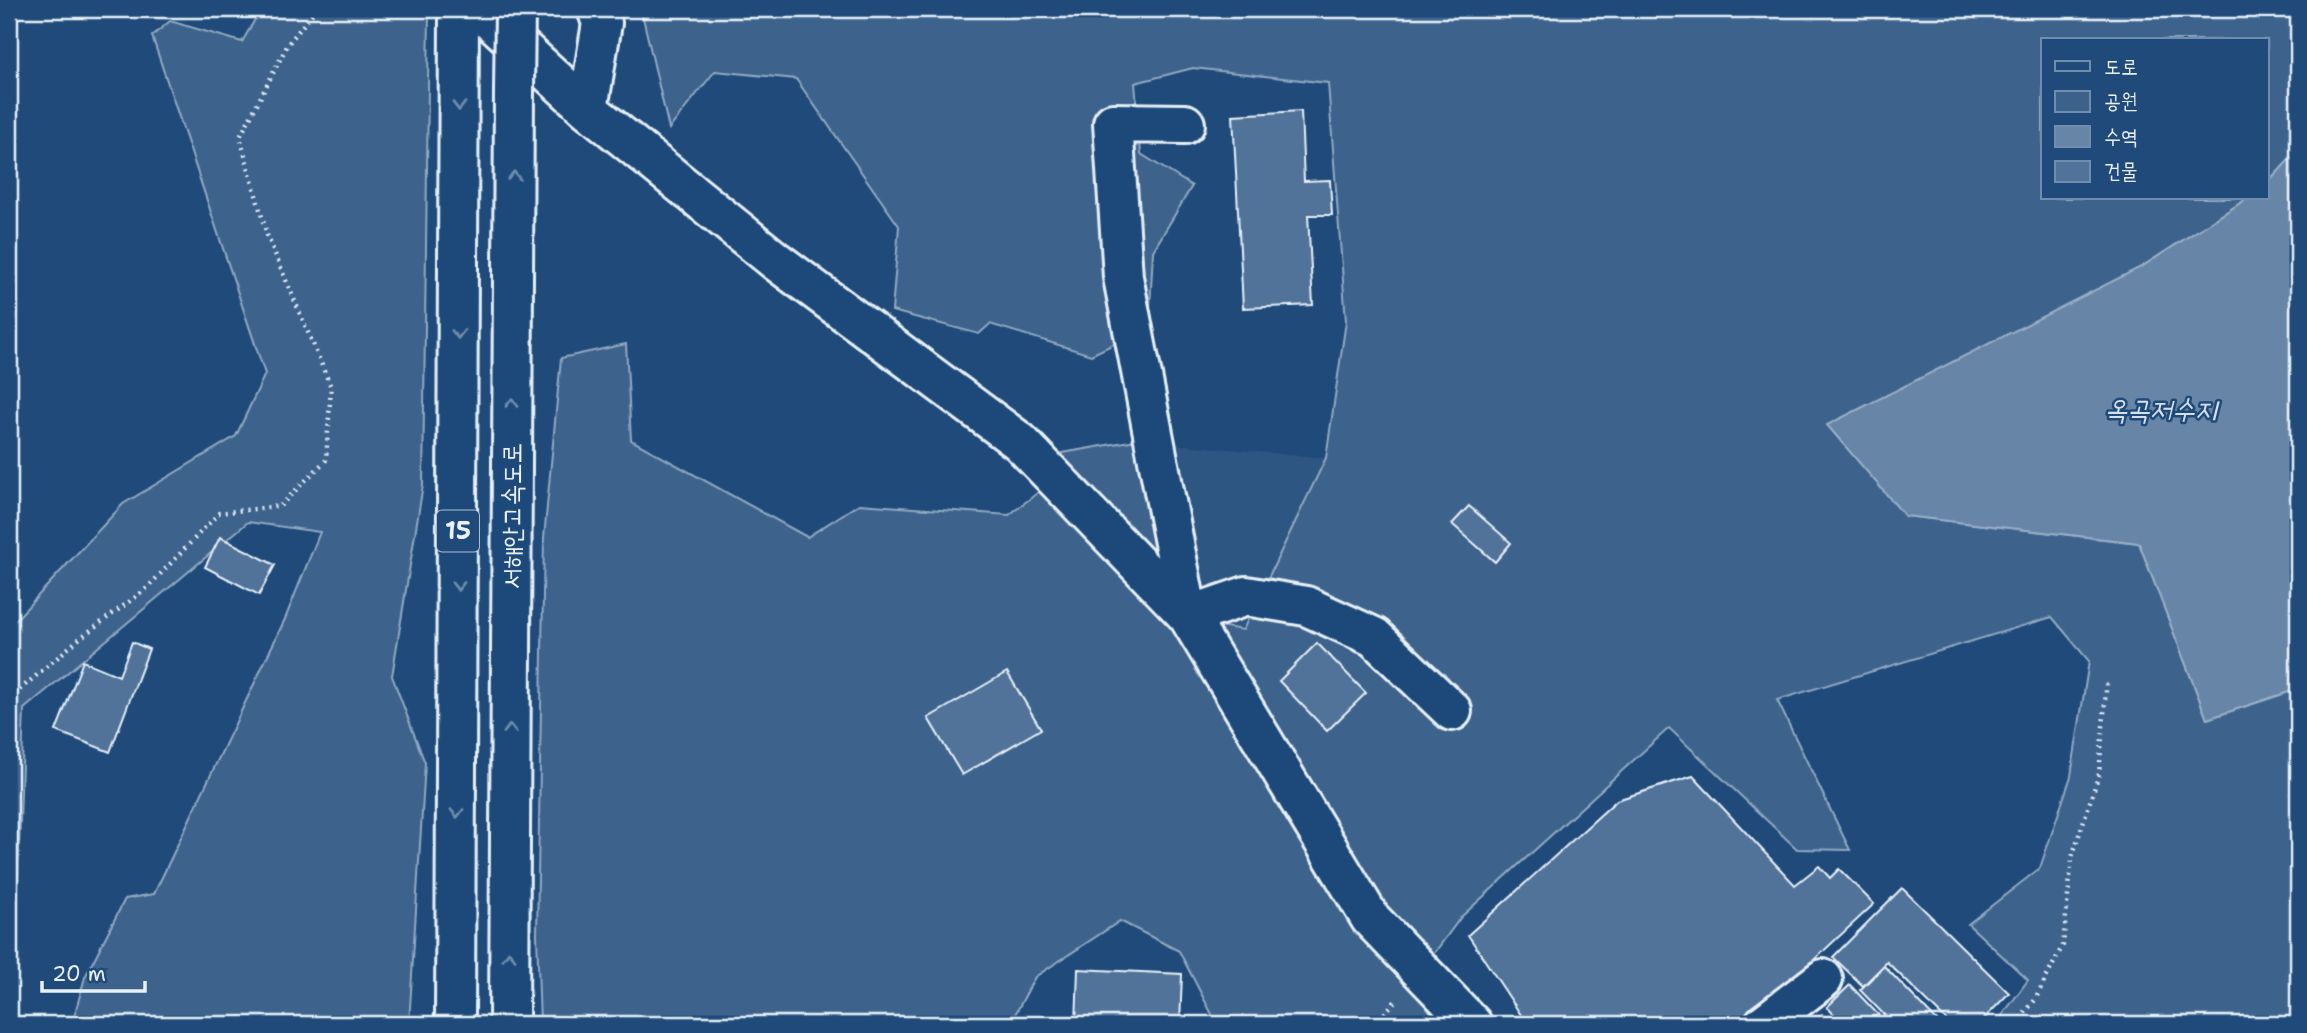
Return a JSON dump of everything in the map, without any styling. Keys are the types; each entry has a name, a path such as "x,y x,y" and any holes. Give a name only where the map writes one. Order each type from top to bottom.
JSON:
{"main road":[{"name":"서해안고속도로","path":"509,1024 515,9"},
{"path":"588,109 602,23 597,9"},
{"name":"서해안고속도로","path":"455,1024 466,19"},
{"path":"466,19 588,109 776,261 1020,442 1188,616 1370,918 1472,1024"},
{"path":"1185,124 1113,123 1123,276 1188,616"},
{"path":"1188,616 1246,596 1306,606 1374,636 1452,711"},
{"path":"1764,1024 1824,979"}],"path":[{"path":"9,699 80,638 145,590 219,513 280,506 326,460 331,387 267,235 240,137 288,44 316,9"},
{"path":"2016,1024 2035,1000 2063,945 2071,857 2099,774 2107,679"}],"shaded area":[{"path":"85,9 171,9 170,21"},
{"path":"1172,444 1326,458 1244,630 1206,625"}],"green space":[{"path":"261,9 429,9 423,485 392,676 425,763 409,1024 72,1024 85,977 125,899 154,894 285,619 320,532 248,522 24,709 15,961 9,979 9,627 123,504 236,436 265,374 152,36 170,21 242,42"},
{"path":"641,9 2298,9 2298,150 2268,183 2268,38 2041,38 2041,200 2245,200 2143,266 1905,516 2139,543 2207,719 2298,689 2298,1024 1996,1024 2028,980 1968,924 2040,868 2071,776 2089,661 2052,617 1777,700 1850,850 1797,849 1669,728 1461,917 1430,959 1491,1024 1217,1024 1179,951 1120,921 1035,977 1010,1024 540,1024 537,935 544,538 561,358 626,344 631,440 807,537 859,504 1009,515 1045,487 1057,454 1170,434 1206,624 1243,630 1326,458 1346,321 1328,83 1193,68 1135,83 1141,154 1192,186 1153,251 1149,327 1091,355 990,324 979,334 892,311 899,226 796,79 715,71 669,129"}],"water":[{"name":"옥곡저수지","path":"2298,150 2298,689 2207,719 2139,543 1905,516 1827,425 2143,266 2245,200 2268,200 2268,183"}],"building":[{"path":"1301,111 1304,181 1330,180 1332,215 1308,215 1313,305 1243,308 1233,115"},
{"path":"1469,506 1511,543 1495,562 1452,524"},
{"path":"220,537 275,565 259,595 205,567"},
{"path":"132,642 149,649 110,752 56,731 83,661 119,676"},
{"path":"1317,643 1366,693 1327,731 1279,681"},
{"path":"1007,672 1041,729 962,775 928,718"},
{"path":"1693,776 1795,885 1819,866 1830,878 1839,869 1874,904 1745,1024 1527,1024 1468,935 1617,800"},
{"path":"1902,888 2009,993 1979,1024 1950,1024 1887,962 1863,986 1833,957"},
{"path":"1884,966 1940,1024 1893,1024 1860,990"},
{"path":"1078,969 1182,974 1180,1024 1076,1024"},
{"path":"1850,985 1887,1024 1843,1024 1827,1007"},
{"path":"1822,1015 1830,1024 1812,1024"}]}
